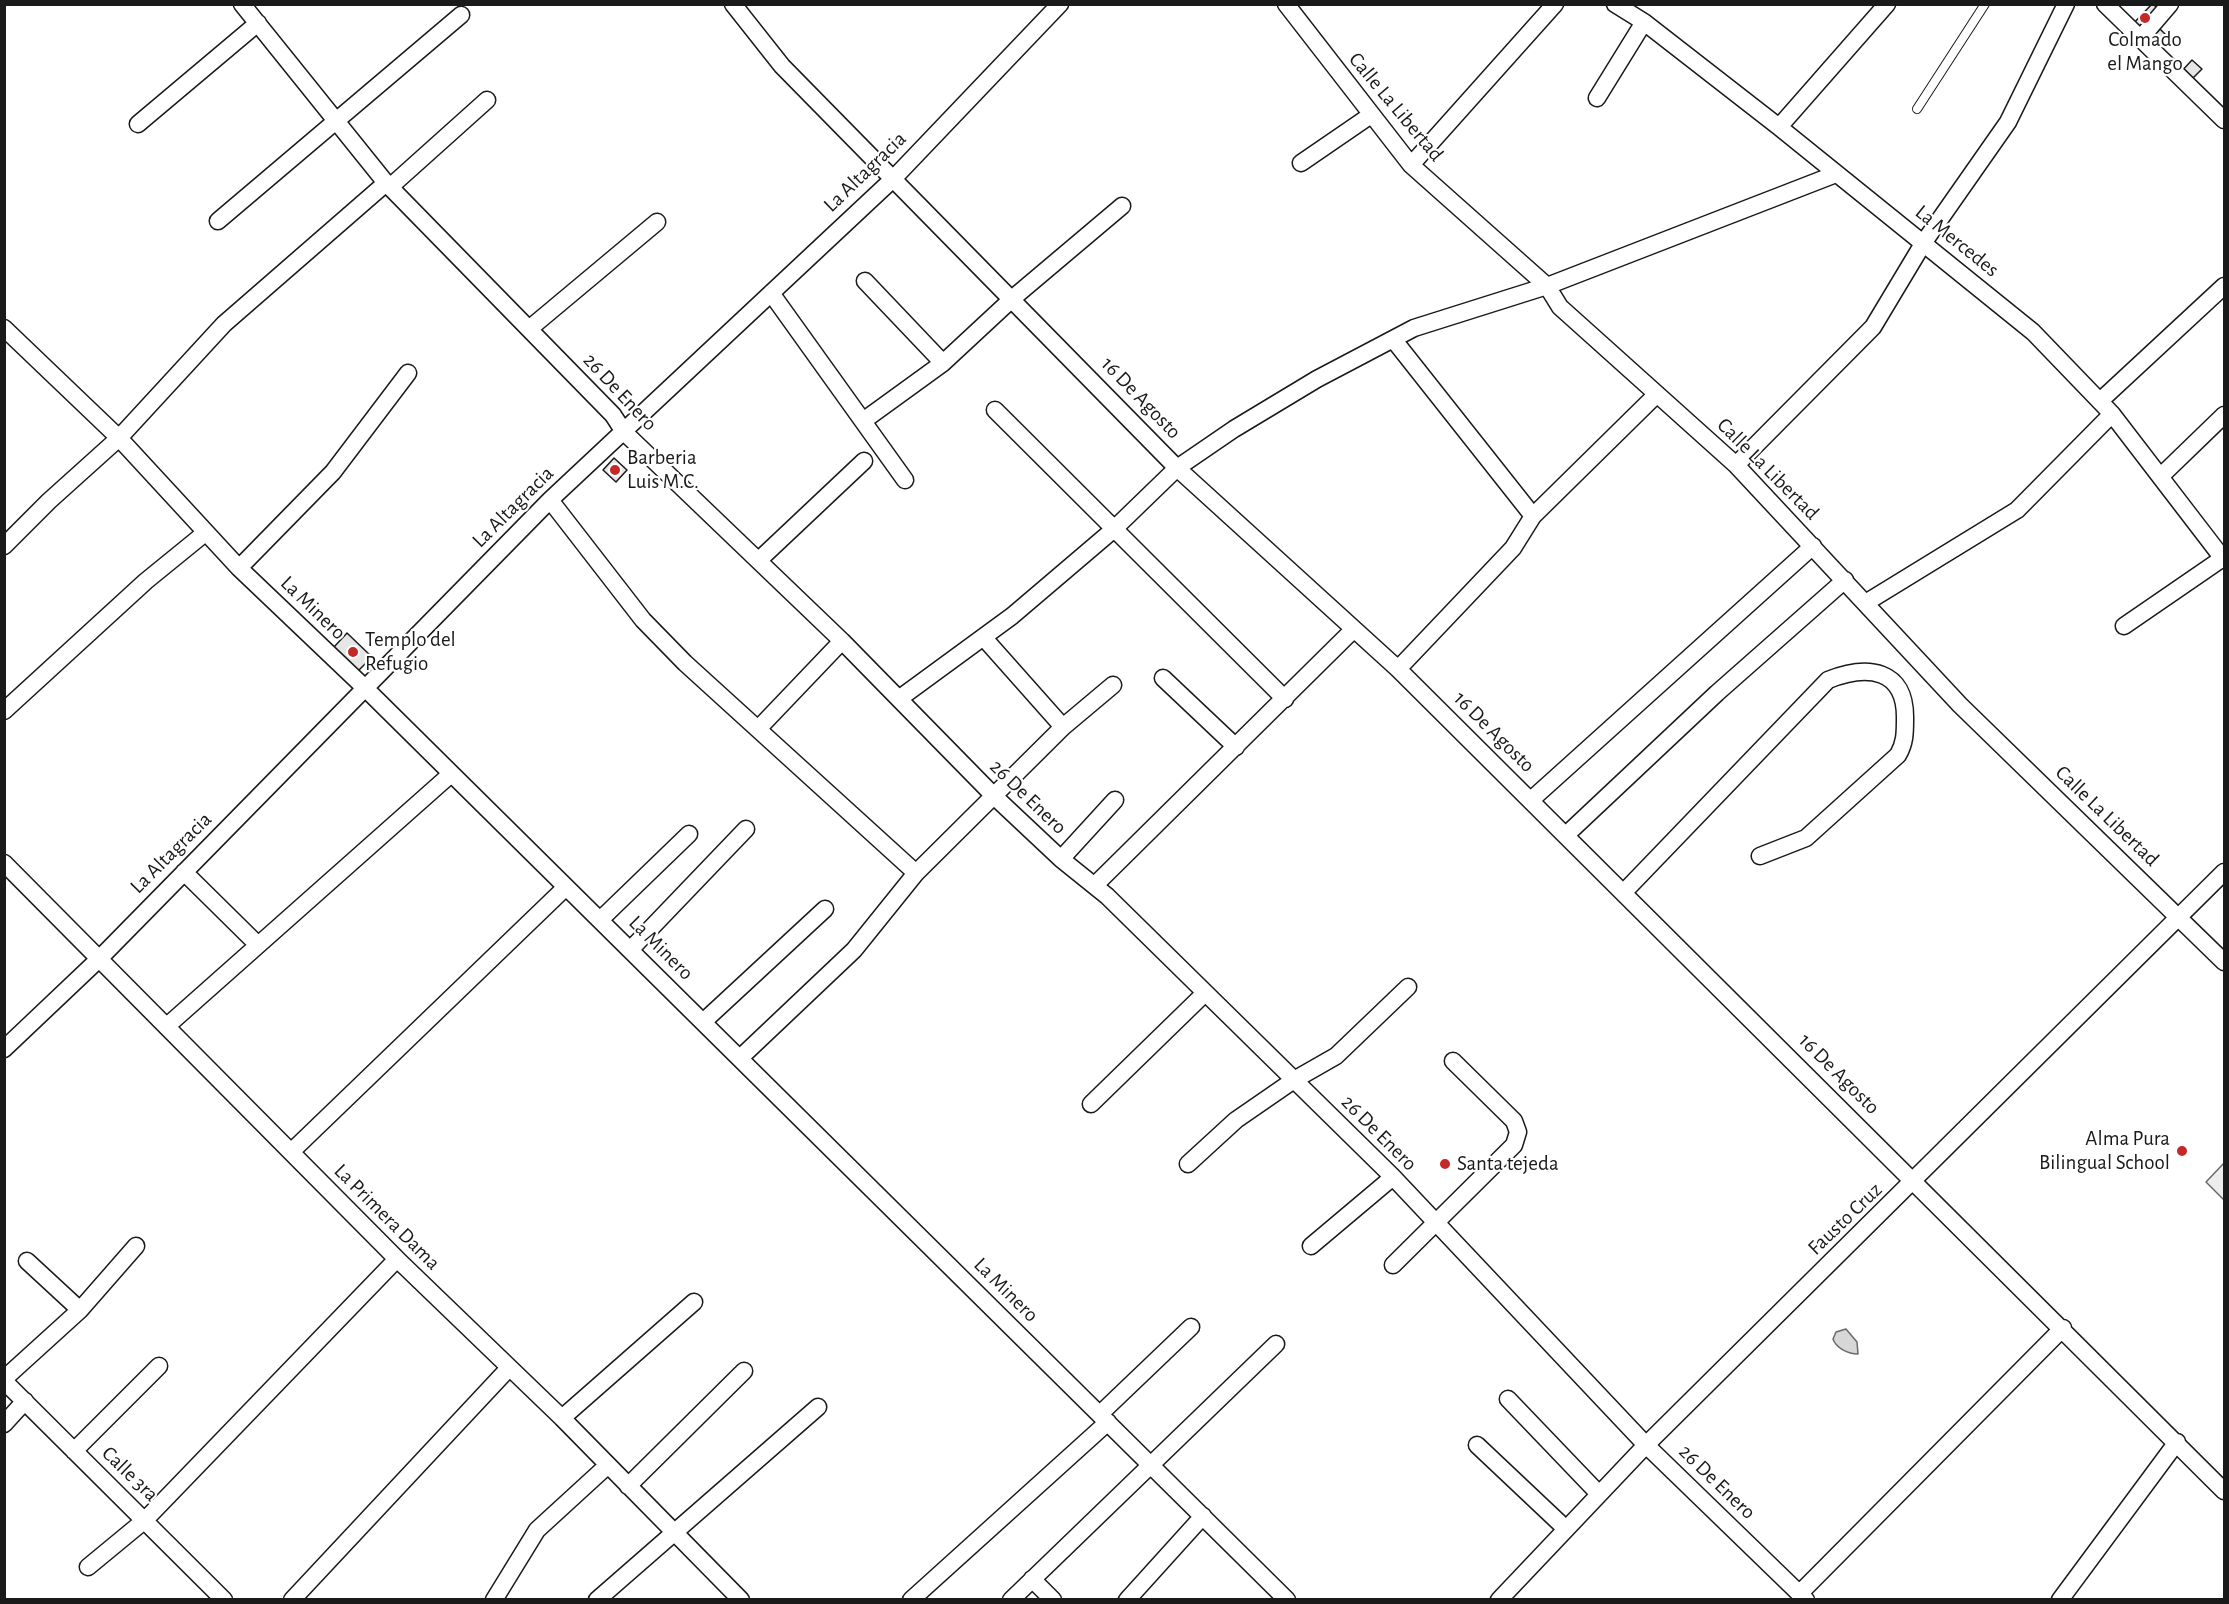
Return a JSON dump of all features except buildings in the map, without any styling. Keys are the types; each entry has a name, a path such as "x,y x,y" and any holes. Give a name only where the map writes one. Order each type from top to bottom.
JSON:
{"street":[{"name":"26 De Enero","path":"242,4 388,185 613,415 624,432 843,641 995,797 1061,859 1095,885 1393,1177 1646,1445 1803,1596"},
{"name":"16 De Agosto","path":"733,4 782,66 1013,298 1177,468 1398,669 1916,1181 2224,1491"},
{"name":"Calle La Libertad","path":"1286,4 1411,165 1547,286 1560,307 1736,465 1867,602 1960,705 2224,962"},
{"path":"1411,165 1555,4"},
{"name":"La Mercedes","path":"1615,4 1644,22 1779,127 1924,242 2032,332 2112,414 2162,475 2224,559"},
{"path":"1779,127 1887,4"},
{"path":"1736,465 1873,327 1924,242 2008,122 2066,4"},
{"path":"2105,4 2224,120"},
{"path":"2140,39 2170,4"},
{"name":"La Altagracia","path":"4,1049 100,958 550,500 893,179 1055,6"},
{"path":"218,221 461,15"},
{"path":"1597,98 1644,22"},
{"path":"138,124 258,23"},
{"path":"4,546 49,501 119,438 224,324 487,100"},
{"path":"1301,163 1371,115"},
{"path":"900,698 984,638 1113,530 1177,468 1234,429 1317,378 1414,328 1547,286 1836,174"},
{"path":"863,421 943,363 1013,298 1122,206"},
{"path":"529,329 657,222"},
{"path":"865,281 943,363"},
{"path":"2100,401 2224,286"},
{"path":"771,293 906,480"},
{"name":"La Minero","path":"4,328 119,438 239,568 365,688 1287,1599"},
{"path":"1393,339 1533,516"},
{"path":"239,568 333,472 408,373"},
{"path":"1398,669 1513,548 1533,516 1657,394"},
{"path":"995,410 1285,699"},
{"path":"1867,602 2018,510 2112,414"},
{"path":"2162,475 2224,415"},
{"path":"759,560 864,461"},
{"path":"550,500 643,620 685,663 916,873"},
{"path":"4,711 146,581 205,532"},
{"path":"1531,800 1813,546"},
{"path":"2124,626 2224,559"},
{"path":"1566,835 1717,693 1845,580"},
{"path":"1095,885 1354,629"},
{"path":"984,638 1063,727"},
{"path":"758,729 843,641"},
{"path":"1624,892 1828,680 1840,675 1880,673 1890,677 1899,687 1905,701 1905,744 1898,755 1806,838 1760,856"},
{"path":"1163,678 1236,747"},
{"path":"740,1058 854,950 916,873 1063,727 1113,685"},
{"path":"167,1026 451,774"},
{"path":"1061,859 1115,800"},
{"path":"630,950 746,829"},
{"path":"600,920 689,834"},
{"name":"La Primera Dama","path":"4,863 397,1259 562,1418 741,1599"},
{"path":"184,872 258,945"},
{"name":"Fausto Cruz","path":"1498,1599 1646,1445 1916,1181 2180,919 2224,872"},
{"path":"291,1152 566,887"},
{"path":"703,1022 825,909"},
{"path":"1188,1164 1236,1120 1294,1080 1336,1056 1408,987"},
{"path":"1091,1104 1205,993"},
{"path":"1393,1265 1514,1145 1518,1132 1514,1122 1453,1061"},
{"path":"1311,1246 1393,1177"},
{"path":"4,1380 80,1310 136,1246"},
{"path":"88,1567 145,1520 397,1259"},
{"path":"27,1261 80,1310"},
{"path":"562,1418 694,1302"},
{"path":"910,1599 1104,1418 1191,1327"},
{"path":"1803,1596 2063,1328"},
{"path":"1011,1599 1276,1344"},
{"path":"74,1451 159,1366"},
{"path":"292,1599 509,1368"},
{"path":"628,1486 744,1371"},
{"name":"Calle 3ra","path":"4,1380 224,1599"},
{"path":"1508,1399 1599,1494"},
{"path":"4,1424 25,1401"},
{"path":"597,1599 818,1407"},
{"path":"2060,1599 2177,1442"},
{"path":"1477,1445 1566,1530"},
{"path":"494,1599 537,1530 608,1465"},
{"path":"1127,1599 1203,1516"},
{"path":"1032,1579 1053,1599"}],"lane":[{"path":"1917,109 1985,4"}],"shaded area":[{"path":"2224,1163 2224,1200 2206,1182"},
{"path":"1846,1329 1857,1342 1858,1354 1843,1350 1833,1339 1836,1332"}],"place":[{"name":"Colmado el Mango","path":"2145,18"},
{"name":"Barberia Luis M.C.","path":"615,470"},
{"name":"Templo del Refugio","path":"353,652"},
{"name":"Alma Pura Bilingual School","path":"2182,1151"},
{"name":"Santa tejeda","path":"1445,1164"}]}
